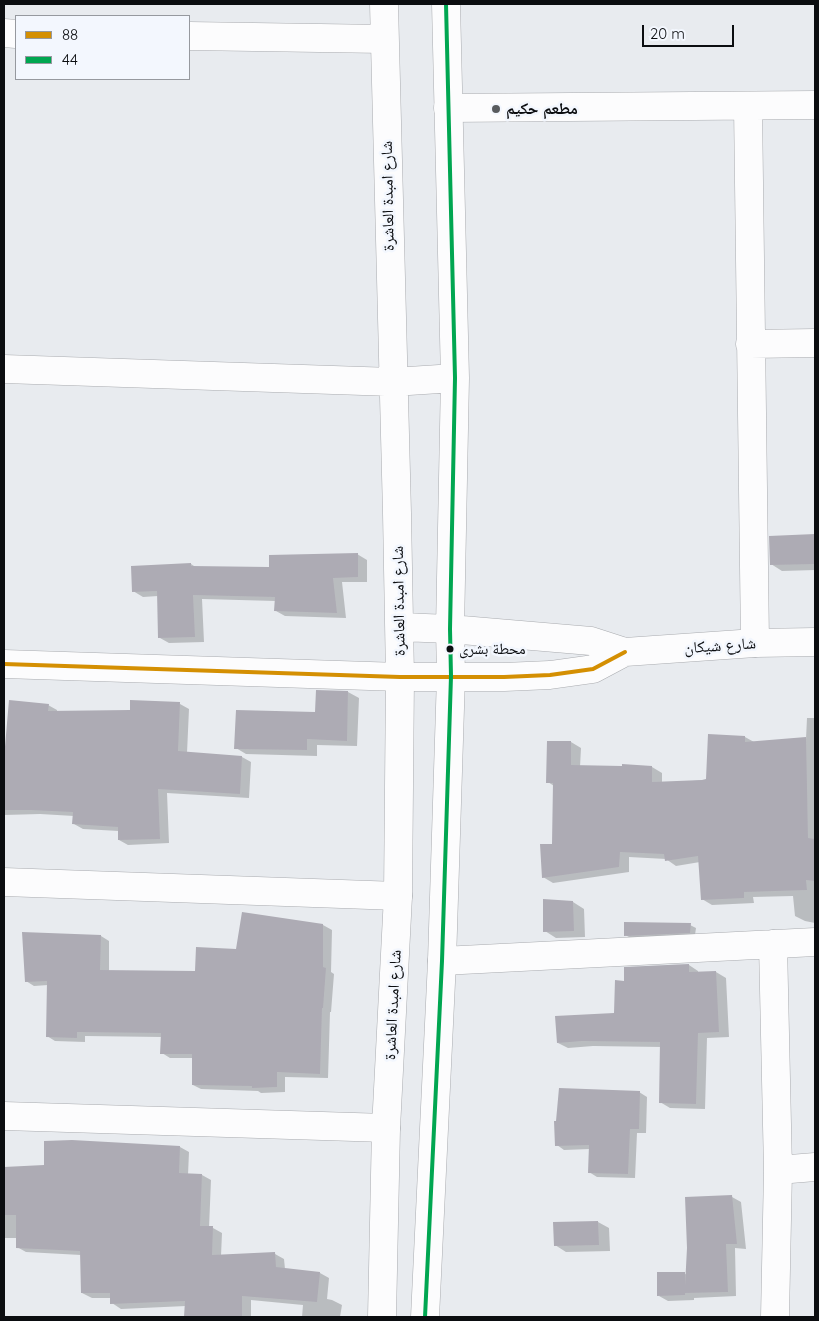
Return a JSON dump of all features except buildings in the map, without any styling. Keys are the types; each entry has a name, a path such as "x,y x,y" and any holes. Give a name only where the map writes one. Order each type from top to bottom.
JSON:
{"street":[{"name":"شارع امبدة العاشرة","path":"382,1317 386,1128 398,896 400,677 384,4"},
{"path":"425,1317 442,960 451,676 450,629 455,378 446,4"},
{"path":"190,36 384,38"},
{"path":"448,108 815,105"},
{"path":"748,106 755,643"},
{"path":"750,344 815,343"},
{"path":"4,369 393,382 455,378"},
{"name":"شارع شيكان","path":"400,627 450,629 592,641 625,652 755,643 815,642"},
{"name":"شارع شيكان","path":"4,664 400,677 504,677 593,668 625,652"},
{"path":"4,882 398,896"},
{"path":"442,960 815,942"},
{"path":"773,944 778,1170 775,1317"},
{"path":"4,1116 386,1128"},
{"path":"778,1170 815,1167"}],"transit line":[{"name":"44","path":"425,1317 442,961 451,676 450,629 455,378 446,4"},
{"name":"88","path":"4,664 400,677 504,677 550,675 593,669 625,652"}],"place":[{"name":"مطعم حكيم","path":"496,109"},
{"name":"محطة بشرى","path":"450,649"}]}
